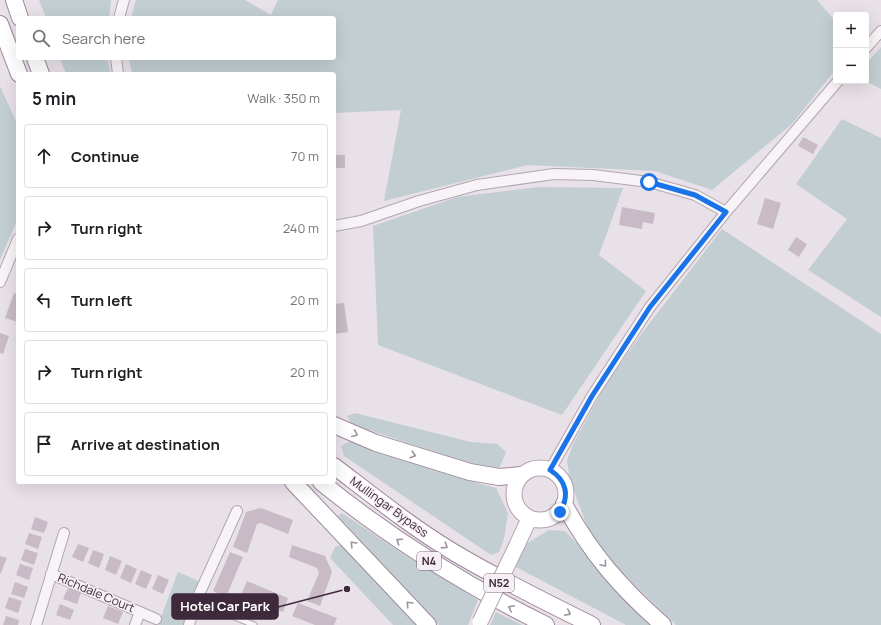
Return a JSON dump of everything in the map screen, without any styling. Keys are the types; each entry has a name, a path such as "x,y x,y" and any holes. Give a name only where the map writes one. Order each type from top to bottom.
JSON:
{"highway":[{"path":"14,0 19,16"},
{"path":"0,24 18,72"},
{"path":"36,60 40,72"},
{"path":"336,426 376,443 470,472 499,477 521,475"},
{"name":"Mullingar Bypass","path":"336,468 386,506 450,550 521,589 592,625"},
{"path":"295,484 428,625"},
{"name":"Mullingar Bypass","path":"323,484 357,512 455,578 546,625"},
{"path":"564,504 580,533 595,554 630,595 663,625"}],"main road":[{"path":"535,468 550,470 558,475 563,481 566,489 564,504 553,517 546,520 530,519 516,508 513,499 513,490 521,475 535,468"},
{"name":"N52","path":"480,623 530,519"}],"street":[{"path":"120,16 124,0"},
{"path":"869,45 881,31"},
{"path":"116,60 118,72"},
{"path":"550,470 592,396 650,307 726,212 835,84"},
{"path":"336,226 361,221 419,201 477,185 554,174 593,175 649,182 695,195 726,212"},
{"path":"0,282 16,244"},
{"path":"189,625 196,601 237,511"},
{"name":"Richdale Court","path":"36,625 64,533"},
{"name":"Richdale Court","path":"51,574 156,619"},
{"name":"Richdale Court","path":"135,625 140,612"}],"lane":[{"path":"196,601 254,625"}],"shaded area":[{"path":"39,0 111,0 109,16 45,16"},
{"path":"136,0 245,0 271,15 278,0 817,0 833,19 833,73 792,124 712,190 655,171 528,165 384,201 401,110 336,113 336,72 132,72 129,60 336,60 336,16 132,16"},
{"path":"881,47 881,89 869,83 869,61"},
{"path":"61,60 108,60 110,72 65,72"},
{"path":"0,86 16,122 16,223 0,260"},
{"path":"842,119 881,138 881,317 808,270 847,219 796,184"},
{"path":"538,187 623,188 599,255 646,291 562,415 378,345 373,226 457,197"},
{"path":"722,229 881,334 881,625 676,625 607,558 587,526 570,480 567,461 573,444 605,386 639,337"},
{"path":"355,413 471,442 497,444 506,452 499,469 485,469 351,424 347,416"},
{"path":"353,439 456,477 496,488 508,513 504,539 499,552 491,555 344,456 341,446"},
{"path":"342,513 406,556 478,600 468,625 439,625 338,516"},
{"path":"549,530 565,531 655,625 626,625 516,567 526,544"},
{"path":"343,544 419,625 393,625 330,558 335,547"},
{"path":"178,572 199,581 184,625 158,625"},
{"path":"496,612 522,625 490,625"}],"building":[{"path":"803,137 818,145 813,154 798,146"},
{"path":"336,155 345,155 345,168 336,168"},
{"path":"765,198 781,203 773,229 757,224"},
{"path":"622,207 655,213 653,224 643,222 642,229 619,225"},
{"path":"796,237 807,244 799,257 788,250"},
{"path":"14,293 16,294 16,321 5,318"},
{"path":"344,303 348,332 336,334 336,304"},
{"path":"0,333 9,336 3,354 0,353"},
{"path":"261,508 293,520 288,534 261,523 257,524 247,553 233,547 246,512"},
{"path":"35,517 48,522 44,533 31,529"},
{"path":"29,533 42,537 38,549 25,544"},
{"path":"78,544 89,548 83,562 72,557"},
{"path":"292,545 325,556 332,572 320,606 307,601 319,573 317,568 289,557"},
{"path":"25,549 38,553 34,565 21,560"},
{"path":"93,550 104,554 99,568 88,563"},
{"path":"230,552 243,557 226,597 213,591"},
{"path":"0,556 7,558 0,575"},
{"path":"110,556 122,561 116,575 105,570"},
{"path":"20,564 33,568 29,580 16,575"},
{"path":"126,564 137,569 131,583 120,578"},
{"path":"141,570 152,575 146,589 135,584"},
{"path":"158,575 169,580 163,594 152,589"},
{"path":"247,581 288,598 283,612 241,595"},
{"path":"15,582 28,587 24,598 11,594"},
{"path":"68,588 81,593 77,604 63,599"},
{"path":"9,597 22,601 18,613 5,608"},
{"path":"298,603 337,618 334,625 315,625 292,616"},
{"path":"60,604 74,610 70,620 56,615"},
{"path":"108,606 123,612 118,624 103,618"},
{"path":"6,616 19,620 18,625 3,625"}],"place":[{"name":"Hotel Car Park","path":"347,589"}],"route":[{"path":"560,512 566,497 566,489 563,481 558,475 550,470 592,396 650,307 726,212 695,195 649,182"}]}
